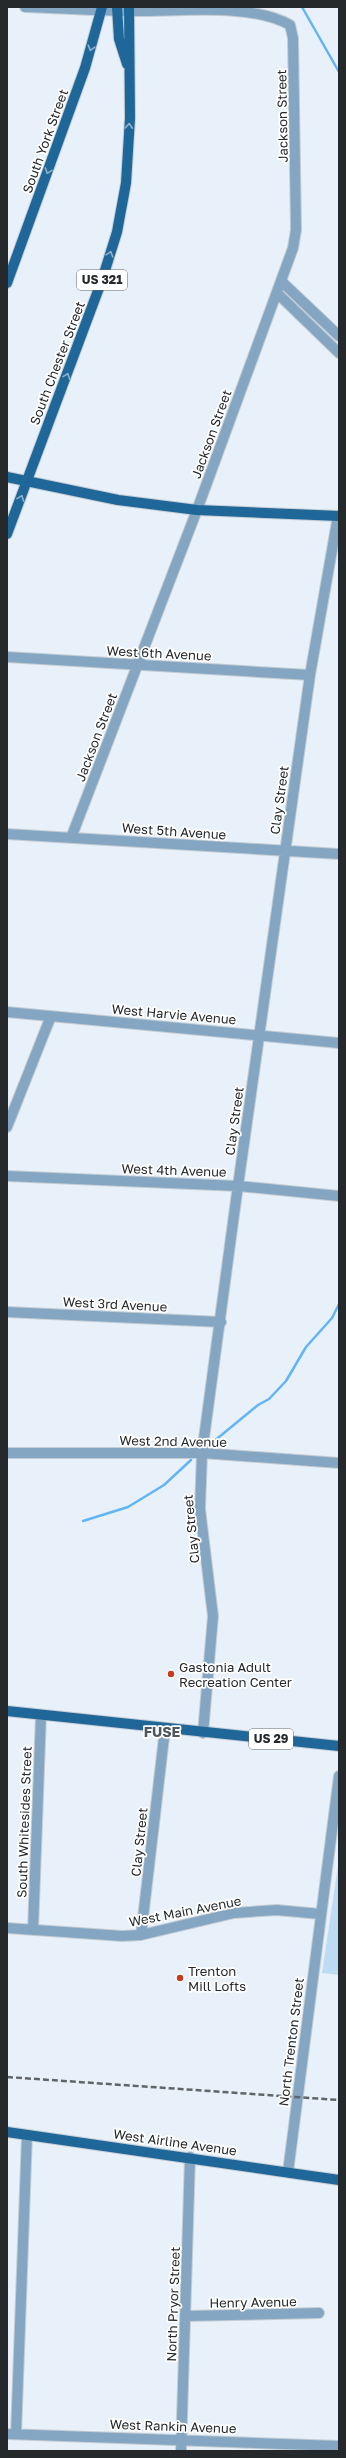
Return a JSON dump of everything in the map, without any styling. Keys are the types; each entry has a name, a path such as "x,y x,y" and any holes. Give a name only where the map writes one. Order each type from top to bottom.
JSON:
{"main road":[{"name":"South York Street","path":"7,283 85,68 102,9"},
{"path":"117,9 119,39 129,68"},
{"name":"South Chester Street","path":"7,534 102,280 117,232 126,183 129,9"},
{"path":"7,478 118,500 197,510 339,516"},
{"name":"US 29","path":"7,1711 203,1733 339,1746"},
{"name":"West Airline Avenue","path":"7,2132 190,2157 339,2180"}],"street":[{"path":"25,7 129,9"},
{"name":"Jackson Street","path":"71,838 197,510 293,248 296,230 294,66 290,25 279,18 248,13 129,9"},
{"path":"281,281 339,336"},
{"path":"277,293 339,353"},
{"name":"Clay Street","path":"203,1733 213,1616 200,1509 202,1453 310,675 339,516"},
{"name":"West 6th Avenue","path":"7,657 310,675"},
{"name":"West 5th Avenue","path":"7,834 339,854"},
{"name":"West Harvie Avenue","path":"7,1012 339,1043"},
{"path":"7,1127 51,1016"},
{"name":"West 4th Avenue","path":"7,1176 238,1186 339,1196"},
{"name":"West 3rd Avenue","path":"7,1312 221,1322"},
{"name":"West 2nd Avenue","path":"7,1453 202,1453 339,1463"},
{"name":"South Whitesides Street","path":"33,1930 41,1715"},
{"name":"Clay Street","path":"141,1935 166,1729"},
{"name":"North Trenton Street","path":"288,2172 320,1914 339,1776"},
{"name":"West Main Avenue","path":"7,1928 122,1936 141,1935 228,1913 277,1910 320,1914"},
{"path":"11,2434 27,2134"},
{"name":"North Pryor Street","path":"181,2451 187,2316 190,2157"},
{"name":"Henry Avenue","path":"187,2316 319,2313"},
{"name":"West Rankin Avenue","path":"11,2434 181,2439 275,2447 339,2446"}],"shaded area":[{"path":"339,1859 339,1975 322,1973"}],"waterway":[{"path":"302,7 339,72"},
{"path":"213,1442 258,1405 269,1399 286,1381 306,1347 332,1318 339,1304"},
{"path":"83,1521 128,1507 164,1485 191,1460"}],"railway":[{"path":"7,2077 339,2100"}],"place":[{"name":"Gastonia Adult Recreation Center","path":"171,1674"},
{"name":"Trenton Mill Lofts","path":"180,1978"}],"district":[{"name":"FUSE","path":"162,1732"}]}
